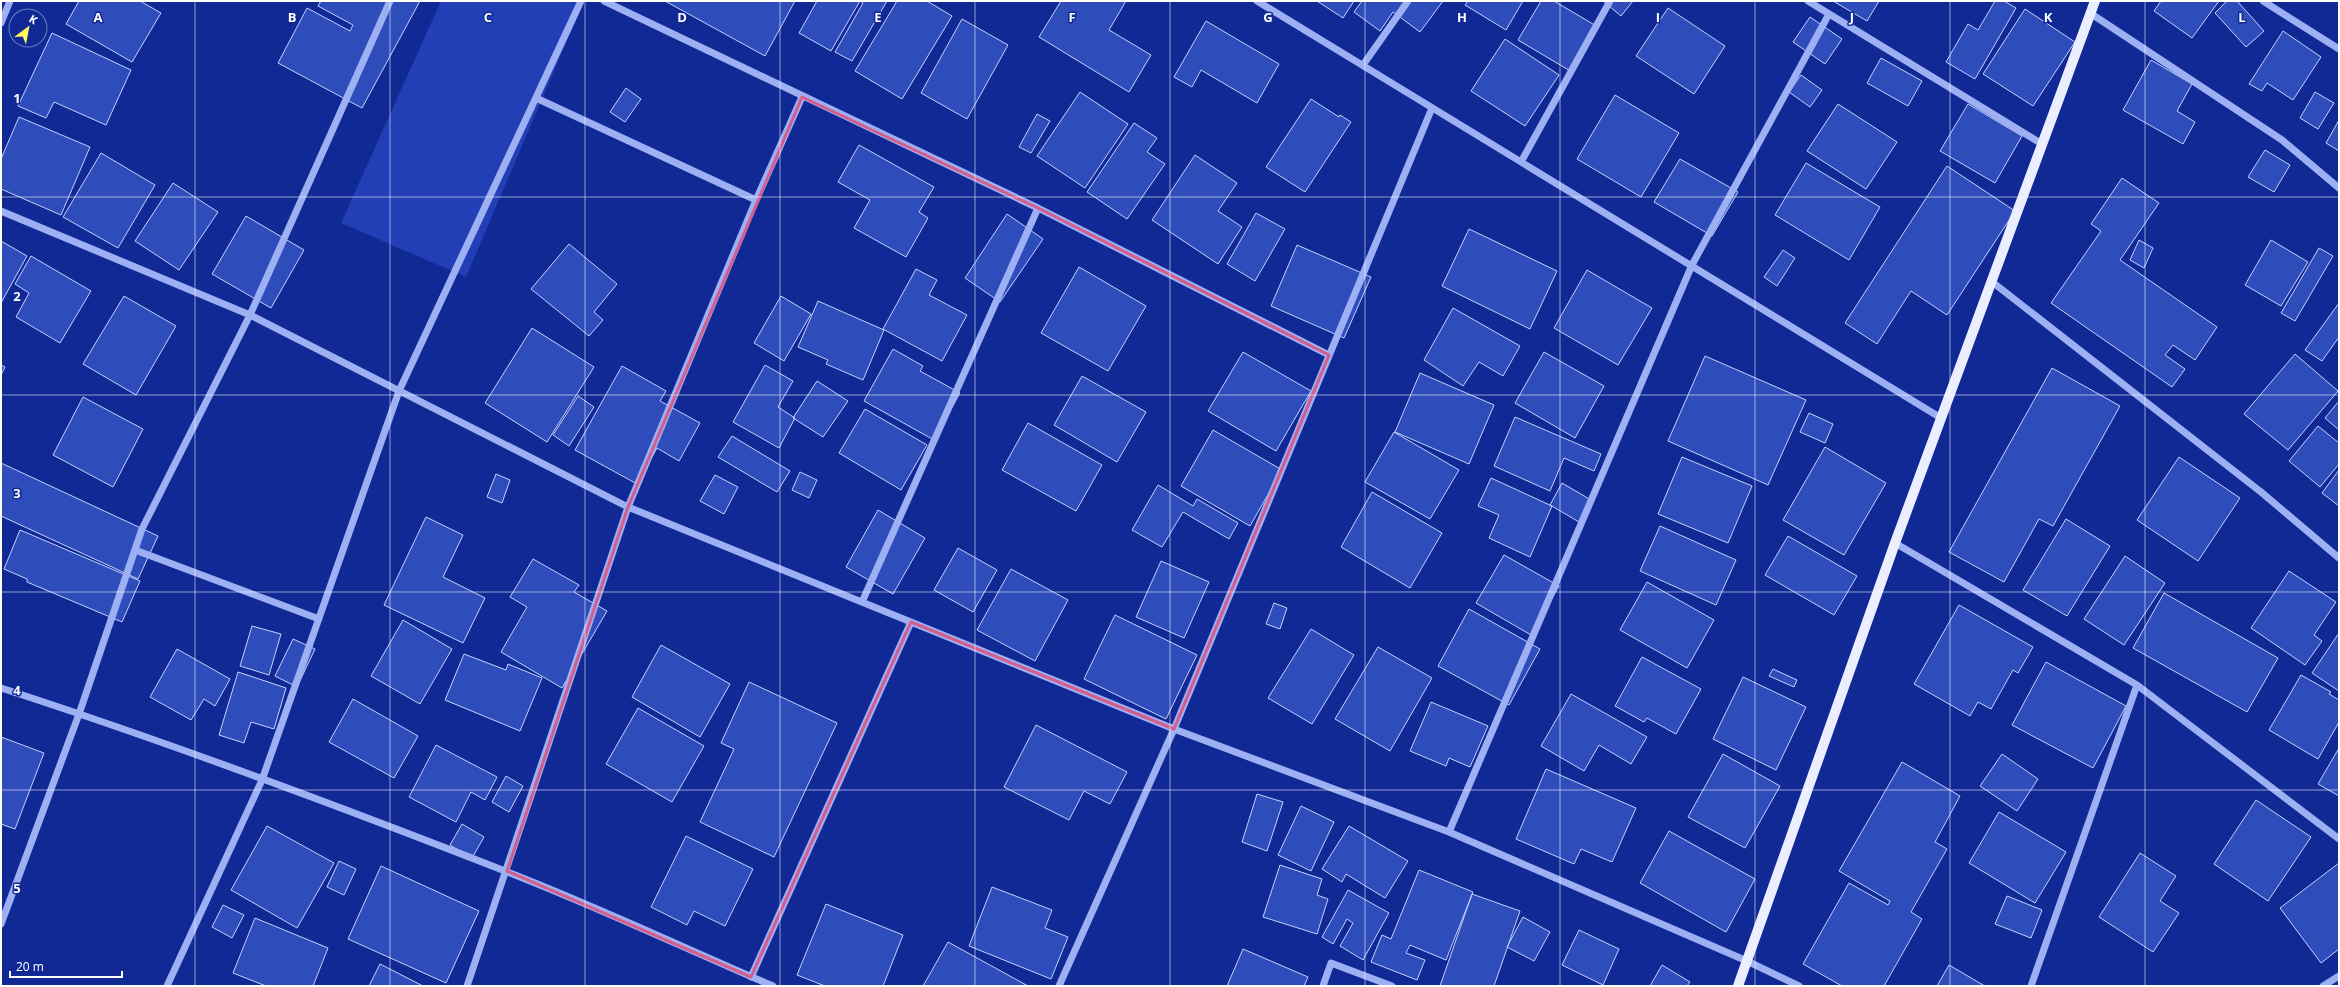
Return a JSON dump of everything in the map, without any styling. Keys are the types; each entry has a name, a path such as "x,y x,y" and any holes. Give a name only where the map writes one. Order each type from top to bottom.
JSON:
{"main road":[{"path":"1738,986 1895,543 2095,1"}],"street":[{"path":"1,23 10,1"},
{"path":"1,924 79,714 142,529 250,315 390,1"},
{"path":"166,986 262,780 400,391 581,1"},
{"path":"604,1 802,97 1038,208 1329,355"},
{"path":"1257,1 1941,418"},
{"path":"1363,65 1408,1"},
{"path":"1521,162 1610,1"},
{"path":"1808,1 2042,144"},
{"path":"2263,1 2339,49"},
{"path":"2090,13 2282,140 2339,188"},
{"path":"1449,832 1692,266 1829,14"},
{"path":"467,986 507,871 628,507 756,200 802,97"},
{"path":"536,98 756,200"},
{"path":"1058,986 1174,729 1432,108"},
{"path":"862,602 1038,208"},
{"path":"1,212 250,315 628,507 1174,729 1449,832 1747,961 1799,986"},
{"path":"1991,281 2261,492 2339,558"},
{"path":"1895,543 2137,685 2339,839"},
{"path":"135,550 319,619"},
{"path":"751,977 911,622"},
{"path":"2031,986 2137,685"},
{"path":"1,688 79,714 262,780 507,871 773,986"},
{"path":"1324,986 1331,963 1392,986"},
{"path":"2324,986 2339,976"}],"highlighted area":[{"path":"802,97 1038,208 1329,355 1174,729 911,622 751,977 507,871 628,507"}],"shaded area":[{"path":"441,1 584,1 466,277 341,223"}],"building":[{"path":"79,1 140,1 161,13 132,62 66,24"},
{"path":"321,1 420,1 362,108 278,63 307,8 350,31 353,25 318,6"},
{"path":"665,1 795,1 765,56"},
{"path":"817,1 860,1 831,51 799,33"},
{"path":"860,1 887,1 852,61 835,52 863,3"},
{"path":"897,1 927,1 952,16 902,99 855,71"},
{"path":"1061,1 1126,1 1109,30 1151,55 1129,92 1039,37"},
{"path":"1317,1 1354,1 1343,18"},
{"path":"1362,1 1443,1 1420,32 1393,12 1380,31 1354,12"},
{"path":"1468,1 1523,1 1506,30 1465,5"},
{"path":"1541,1 1554,1 1598,27 1572,72 1518,40"},
{"path":"1603,1 1633,1 1621,16"},
{"path":"1833,1 1879,1 1867,21"},
{"path":"1995,1 2004,1 2016,8 1975,79 1946,62 1968,24 1978,30"},
{"path":"2161,1 2219,1 2192,38 2154,11"},
{"path":"2227,1 2237,1 2264,31 2246,47 2215,13"},
{"path":"1668,8 1725,46 1694,94 1636,56"},
{"path":"2025,9 2075,42 2033,106 1983,74"},
{"path":"1810,17 1842,39 1825,64 1793,42"},
{"path":"962,19 1008,45 967,119 921,93"},
{"path":"1206,21 1279,64 1257,103 1201,70 1192,87 1174,77"},
{"path":"2283,31 2321,57 2293,100 2267,83 2262,91 2249,84"},
{"path":"52,33 131,70 106,125 54,102 46,118 18,106 45,48 48,48 48,42"},
{"path":"1505,39 1559,75 1525,126 1471,91"},
{"path":"1881,58 1922,81 1908,106 1867,83"},
{"path":"2151,60 2192,84 2177,111 2195,122 2183,144 2123,110"},
{"path":"1801,75 1822,90 1810,107 1789,92"},
{"path":"626,88 641,99 625,122 610,112"},
{"path":"1080,92 1128,124 1085,188 1037,156"},
{"path":"2315,92 2334,103 2318,129 2300,118"},
{"path":"1615,95 1679,133 1641,197 1577,159"},
{"path":"1311,99 1339,117 1340,115 1351,122 1305,192 1266,167"},
{"path":"1838,104 1897,142 1866,189 1807,151"},
{"path":"1968,104 2022,136 1995,183 1940,151"},
{"path":"1037,114 1050,121 1031,153 1019,147"},
{"path":"19,117 90,147 61,215 1,189 1,159"},
{"path":"2339,120 2339,151 2326,143"},
{"path":"1134,123 1157,138 1147,152 1165,164 1127,219 1087,192"},
{"path":"859,145 934,187 919,212 928,218 906,257 854,228 870,200 838,182"},
{"path":"2265,150 2290,165 2274,192 2248,177"},
{"path":"101,153 155,185 118,248 63,217"},
{"path":"1195,155 1237,183 1218,211 1242,227 1218,264 1152,220"},
{"path":"1680,159 1738,192 1712,236 1654,202"},
{"path":"1806,163 1880,207 1849,260 1775,215"},
{"path":"1947,166 2015,211 1947,315 1911,291 1877,344 1845,323"},
{"path":"2122,178 2159,203 2120,260 2217,327 2195,360 2173,345 2165,355 2185,369 2172,387 2051,303 2101,231 2091,224"},
{"path":"173,183 218,212 179,270 135,241"},
{"path":"1256,213 1285,229 1255,281 1227,264"},
{"path":"1007,214 1043,239 1000,302 965,278"},
{"path":"246,216 304,250 271,308 212,274"},
{"path":"1469,229 1557,271 1530,329 1442,286"},
{"path":"2139,240 2153,248 2144,268 2130,260"},
{"path":"2271,240 2308,262 2281,306 2245,285"},
{"path":"1,241 27,256 1,303"},
{"path":"569,244 617,284 594,312 603,320 589,336 531,289"},
{"path":"1297,245 1371,277 1344,338 1271,306"},
{"path":"2319,248 2333,256 2295,321 2281,313"},
{"path":"1783,250 1795,258 1777,286 1764,277"},
{"path":"31,256 91,291 60,343 16,317 29,293 15,284"},
{"path":"1079,267 1146,306 1108,371 1041,333"},
{"path":"916,269 937,280 929,295 967,315 942,361 883,329"},
{"path":"1587,270 1652,308 1618,365 1554,328"},
{"path":"124,296 176,326 136,395 83,364"},
{"path":"781,296 811,314 784,361 754,343"},
{"path":"818,301 884,330 863,380 826,364 828,360 798,347"},
{"path":"2339,303 2339,337 2322,361 2305,350"},
{"path":"1453,308 1520,346 1503,376 1479,362 1463,386 1424,360"},
{"path":"532,328 594,367 547,442 485,403"},
{"path":"893,349 923,366 920,371 960,393 934,440 864,401"},
{"path":"1243,352 1311,391 1276,451 1208,411"},
{"path":"1544,352 1604,386 1575,438 1515,403"},
{"path":"2295,354 2338,391 2288,450 2244,414"},
{"path":"1705,356 1806,400 1768,485 1668,441"},
{"path":"1,365 5,367 1,375"},
{"path":"765,365 793,381 778,407 795,418 779,448 733,422"},
{"path":"622,366 666,391 660,401 700,423 679,461 657,448 637,484 575,450"},
{"path":"2052,368 2120,406 2053,526 2039,519 2004,582 1949,552"},
{"path":"1420,373 1494,405 1469,464 1395,432"},
{"path":"1082,376 1146,412 1117,462 1054,425"},
{"path":"817,381 848,401 823,437 793,418"},
{"path":"578,396 594,407 569,446 553,435"},
{"path":"83,397 143,429 113,487 53,455"},
{"path":"2339,401 2339,430 2325,418"},
{"path":"865,409 927,445 901,490 839,453"},
{"path":"1809,413 1833,424 1825,443 1800,432"},
{"path":"1515,417 1601,454 1594,471 1564,458 1550,491 1494,466"},
{"path":"1028,423 1102,465 1076,511 1002,470"},
{"path":"2318,426 2339,443 2339,464 2320,487 2289,461"},
{"path":"1213,430 1282,470 1250,526 1181,486"},
{"path":"1394,432 1459,470 1430,519 1365,482"},
{"path":"732,436 790,471 777,492 718,457"},
{"path":"1825,447 1886,483 1844,555 1783,520"},
{"path":"1682,457 1752,486 1728,543 1658,514"},
{"path":"2179,457 2240,498 2198,561 2137,520"},
{"path":"1,463 158,536 138,579 1,516"},
{"path":"2339,470 2339,506 2322,493"},
{"path":"800,472 817,480 809,498 792,490"},
{"path":"496,474 510,480 502,503 487,497"},
{"path":"715,475 738,487 724,514 700,501"},
{"path":"1491,478 1552,506 1530,557 1489,538 1499,515 1478,506"},
{"path":"1562,483 1591,500 1579,522 1550,505"},
{"path":"1158,485 1193,506 1197,499 1238,523 1229,539 1183,512 1162,547 1132,530"},
{"path":"1372,492 1442,533 1410,588 1341,547"},
{"path":"878,510 925,538 893,594 846,567"},
{"path":"426,517 463,535 443,577 485,598 463,643 384,605"},
{"path":"2066,519 2110,546 2067,616 2023,590"},
{"path":"1660,526 1736,560 1716,605 1640,571"},
{"path":"20,530 140,581 122,622 27,582 27,579 4,569"},
{"path":"1788,536 1857,576 1834,615 1765,575"},
{"path":"958,548 997,570 973,612 934,590"},
{"path":"1504,555 1559,586 1531,635 1476,603"},
{"path":"2125,556 2165,583 2124,645 2084,619"},
{"path":"533,559 579,585 574,592 607,611 562,688 501,652 527,607 510,597"},
{"path":"1161,561 1209,582 1184,638 1136,617"},
{"path":"1011,569 1068,600 1035,661 977,630"},
{"path":"2289,571 2336,602 2314,635 2322,641 2305,665 2251,628"},
{"path":"1647,582 1714,620 1687,668 1620,630"},
{"path":"2164,593 2278,658 2247,712 2133,648"},
{"path":"1274,603 1287,608 1280,629 1266,624"},
{"path":"1959,605 2033,647 2018,673 2013,670 1991,709 1978,702 1970,716 1914,684"},
{"path":"1469,609 1540,649 1509,705 1438,666"},
{"path":"1115,615 1197,655 1166,719 1084,679"},
{"path":"403,620 452,649 420,704 371,676"},
{"path":"252,626 281,634 269,675 240,666"},
{"path":"1311,629 1354,655 1312,724 1268,698"},
{"path":"2339,633 2339,691 2312,673"},
{"path":"293,639 315,649 297,687 275,676"},
{"path":"661,645 730,684 700,737 632,697"},
{"path":"1378,647 1432,678 1390,751 1335,719"},
{"path":"177,649 230,679 215,706 204,699 191,720 150,697"},
{"path":"464,654 506,670 508,664 542,678 520,731 445,700"},
{"path":"1642,657 1701,689 1676,734 1647,718 1644,722 1615,706"},
{"path":"2046,662 2126,706 2093,768 2012,725"},
{"path":"1773,669 1797,680 1794,687 1769,676"},
{"path":"238,672 286,688 274,729 251,722 244,743 219,735"},
{"path":"2301,675 2331,692 2329,694 2339,700 2339,722 2318,759 2269,730"},
{"path":"1743,677 1806,707 1776,770 1713,739"},
{"path":"749,682 837,723 774,857 700,822 734,749 721,743"},
{"path":"1571,694 1647,737 1631,764 1599,745 1584,771 1541,746"},
{"path":"353,699 418,736 394,778 329,742"},
{"path":"1431,702 1488,726 1470,767 1449,758 1446,766 1410,751"},
{"path":"638,708 704,746 672,802 606,764"},
{"path":"1036,725 1127,772 1110,804 1084,791 1069,820 1004,787"},
{"path":"1,737 44,753 15,829 1,824"},
{"path":"436,745 497,777 485,800 471,792 456,822 409,797"},
{"path":"2339,748 2339,796 2318,784"},
{"path":"1723,754 1780,786 1745,848 1688,817"},
{"path":"2002,754 2038,779 2017,811 1980,786"},
{"path":"1902,762 1960,796 1935,842 1947,849 1911,912 1922,919 1884,986 1842,986 1803,964 1849,883 1888,905 1890,901 1839,871"},
{"path":"1546,769 1636,808 1612,862 1581,849 1574,864 1516,839"},
{"path":"506,776 523,786 509,812 492,802"},
{"path":"1257,794 1283,802 1267,851 1242,842"},
{"path":"2256,800 2311,837 2268,901 2214,864"},
{"path":"1301,806 1334,822 1311,871 1278,855"},
{"path":"1999,812 2066,852 2035,903 1969,863"},
{"path":"462,824 484,837 472,858 450,845"},
{"path":"267,826 334,863 297,928 231,890"},
{"path":"1349,826 1408,861 1385,898 1346,874 1342,882 1322,869"},
{"path":"1669,831 1755,879 1726,932 1640,883"},
{"path":"686,836 753,869 725,926 694,911 687,925 651,907"},
{"path":"2140,853 2176,876 2160,901 2179,913 2153,952 2099,917"},
{"path":"339,861 356,869 344,895 327,887"},
{"path":"2339,863 2339,949 2321,963 2280,908"},
{"path":"1280,865 1322,879 1317,895 1328,899 1317,934 1263,917"},
{"path":"381,866 479,911 446,983 348,939"},
{"path":"1419,870 1473,892 1446,960 1410,945 1406,953 1425,960 1417,980 1371,962 1382,935 1391,939"},
{"path":"992,887 1052,910 1045,928 1068,937 1051,979 969,946"},
{"path":"1348,890 1389,913 1363,960 1340,946 1353,923 1347,919 1333,944 1322,937"},
{"path":"1472,894 1520,911 1494,986 1440,986"},
{"path":"2007,896 2042,910 2031,938 1995,924"},
{"path":"826,904 903,935 883,986 825,986 797,975"},
{"path":"223,905 244,915 232,938 212,927"},
{"path":"1523,917 1550,932 1534,961 1507,947"},
{"path":"255,918 328,948 313,986 266,986 233,973"},
{"path":"1579,930 1619,949 1603,985 1562,965"},
{"path":"948,942 1028,986 923,986"},
{"path":"1243,949 1308,977 1304,986 1227,986"},
{"path":"380,964 423,986 369,986"},
{"path":"1662,965 1690,982 1687,986 1650,986"},
{"path":"1949,965 1983,985 1987,986 1937,986"}]}
